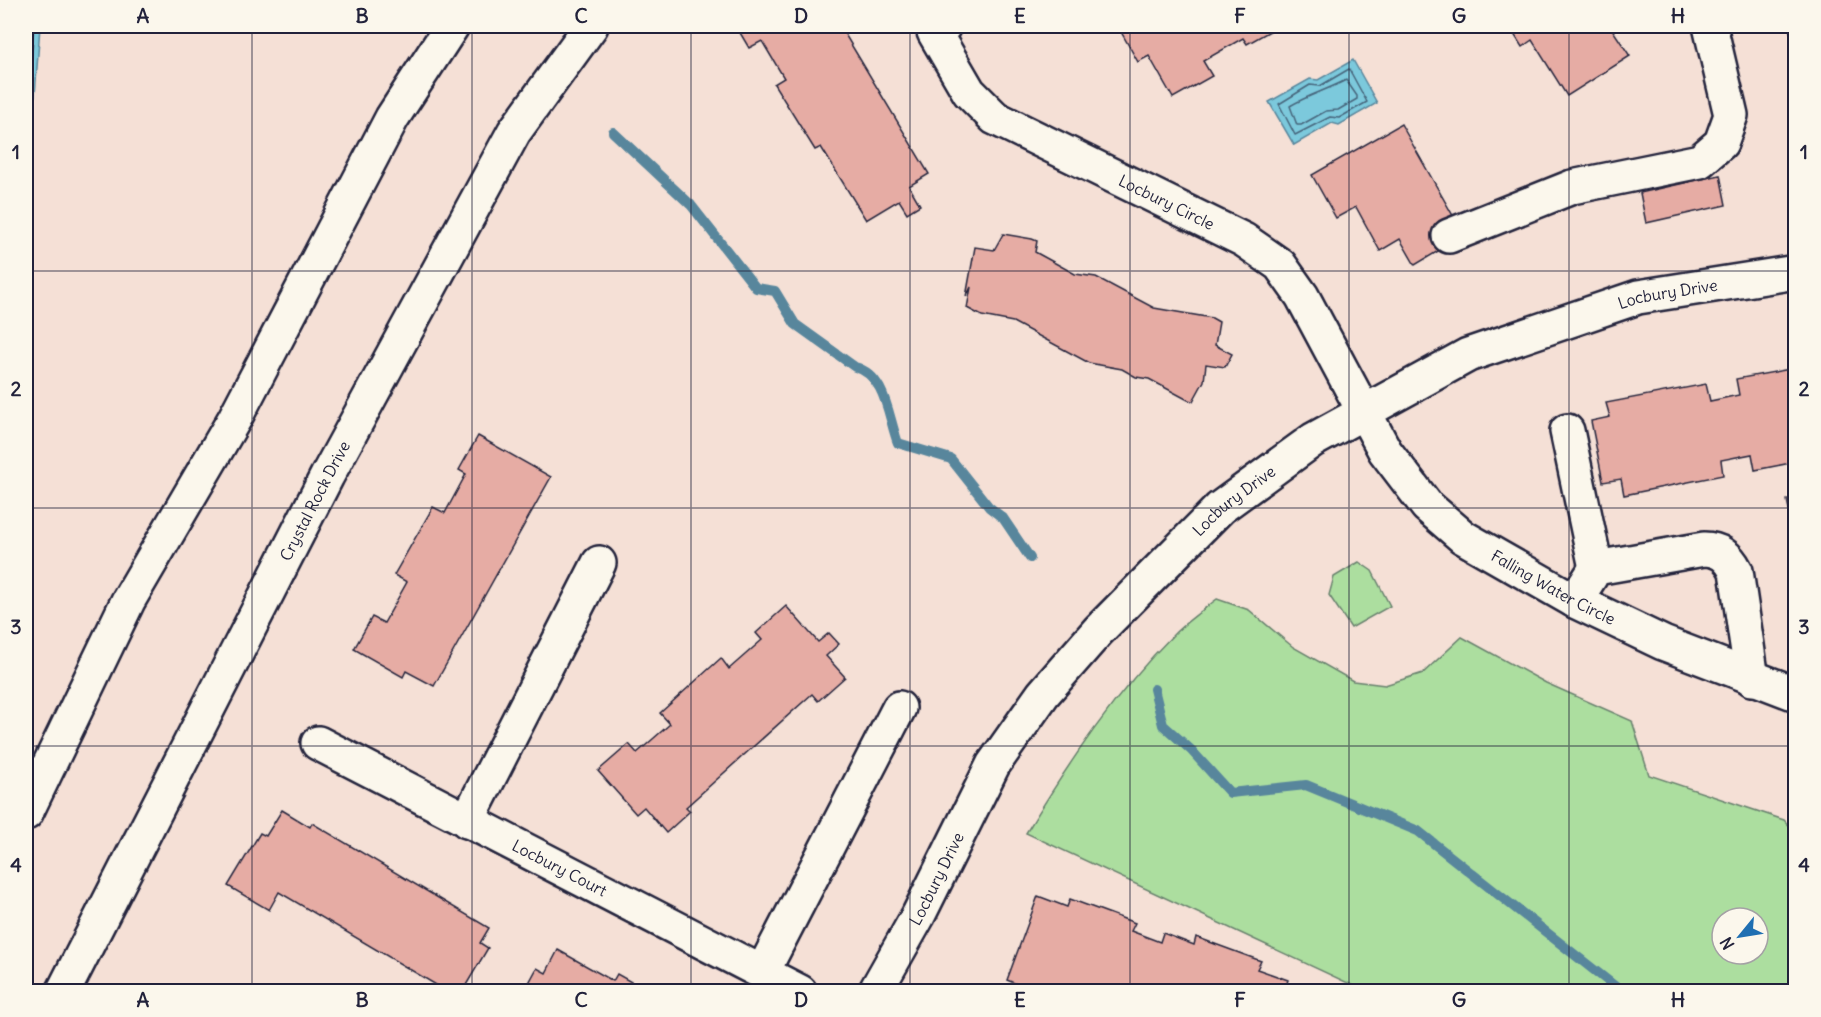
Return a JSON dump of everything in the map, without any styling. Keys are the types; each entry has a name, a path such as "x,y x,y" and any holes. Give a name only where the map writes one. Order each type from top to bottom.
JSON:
{"street":[{"path":"26,813 128,601 235,417 392,118 452,26"},
{"name":"Crystal Rock Drive","path":"63,992 327,476 502,153 514,132 591,26"},
{"path":"1449,236 1572,187 1700,161 1721,143 1731,115 1710,26"},
{"name":"Locbury Circle","path":"936,28 969,92 994,118 1244,240 1280,265 1302,296 1363,411"},
{"name":"Locbury Drive","path":"875,992 918,916 993,765 1043,694 1098,632 1220,508 1313,440 1468,354 1638,297 1796,272"},
{"name":"Falling Water Circle","path":"1363,411 1391,461 1427,506 1463,537 1575,601 1663,643 1796,694"},
{"path":"1567,431 1596,568 1575,601"},
{"path":"1596,568 1704,549 1712,549 1726,556 1736,571 1752,679"},
{"path":"467,821 599,563"},
{"path":"763,971 899,708"},
{"name":"Locbury Court","path":"318,743 800,992"}],"green space":[{"path":"1359,562 1372,571 1390,606 1351,628 1329,595 1334,577"},
{"path":"1217,599 1249,610 1293,647 1353,681 1385,685 1423,673 1462,637 1546,683 1632,721 1649,775 1784,820 1795,832 1795,991 1365,991 1026,833 1076,755 1113,704 1152,657 1190,620"}],"water":[{"path":"26,26 40,26 35,95 26,128"},
{"path":"1353,60 1377,103 1339,125 1332,123 1294,145 1269,102 1310,79 1318,80"}],"building":[{"path":"736,26 840,26 929,174 909,186 920,205 907,213 899,200 866,220 821,147 815,150 774,84 784,78 762,41 749,48"},
{"path":"1127,26 1279,26 1247,44 1243,38 1203,61 1212,76 1173,98 1149,56 1138,62 1120,30"},
{"path":"1509,26 1610,26 1630,56 1567,96 1532,40 1522,47"},
{"path":"1788,26 1796,26 1796,48"},
{"path":"1401,124 1456,221 1431,234 1440,250 1415,265 1400,239 1380,251 1356,207 1336,218 1312,175"},
{"path":"1720,175 1726,205 1646,223 1640,193"},
{"path":"1003,234 1037,241 1035,252 1075,274 1096,277 1154,308 1212,318 1219,322 1215,345 1232,354 1225,367 1206,364 1204,381 1193,401 1188,400 1149,379 1136,377 1122,369 1089,363 1013,322 982,316 967,308 971,287 966,297 975,247 994,250"},
{"path":"1796,368 1796,462 1755,470 1752,454 1721,460 1723,475 1624,495 1621,479 1603,482 1591,421 1610,417 1606,403 1706,384 1710,401 1739,395 1736,379"},
{"path":"478,436 551,477 434,686 406,671 403,677 354,649 372,617 384,623 407,582 394,575 433,507 445,513 466,474 459,470"},
{"path":"1796,498 1796,541 1787,500"},
{"path":"786,606 818,642 829,633 839,644 826,656 845,677 818,701 812,694 686,807 690,811 666,833 644,807 636,814 598,771 629,744 637,753 670,724 660,713 721,658 729,669 762,640 756,633"},
{"path":"282,810 310,827 312,823 489,928 480,943 488,948 462,992 448,992 279,892 269,910 228,886 260,833 266,836"},
{"path":"1038,896 1067,907 1070,899 1135,923 1131,931 1160,942 1163,933 1194,945 1196,937 1261,961 1257,969 1288,980 1284,992 1036,992 1007,980"},
{"path":"558,950 613,981 617,974 649,992 524,992 537,968 546,973"}],"waterway":[{"path":"613,132 691,205 756,288 775,291 795,324 855,367 865,371 873,379 884,398 898,443 951,459 989,507 1003,518 1030,558"},
{"path":"1154,689 1163,725 1191,750 1230,793 1306,785 1418,831 1622,992"}]}
